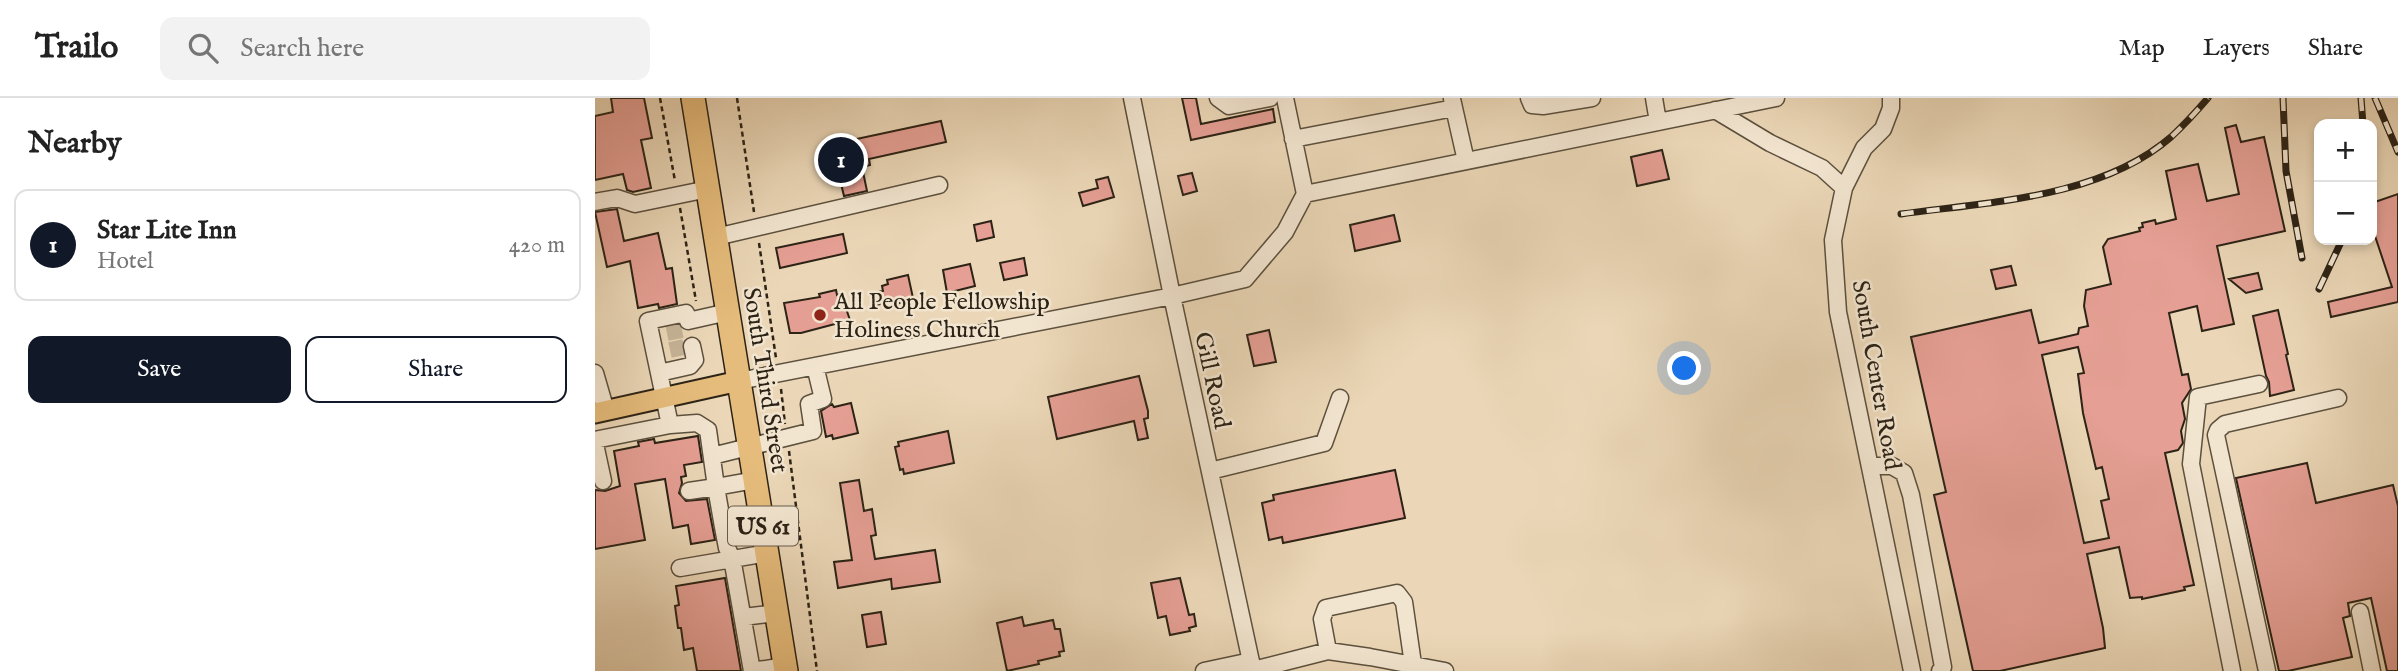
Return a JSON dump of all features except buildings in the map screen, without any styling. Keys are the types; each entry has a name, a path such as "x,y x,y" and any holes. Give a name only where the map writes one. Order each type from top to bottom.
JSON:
{"highway":[{"name":"South Third Street","path":"693,98 786,668"}],"main road":[{"path":"601,412 739,381"}],"street":[{"name":"Gill Road","path":"1132,98 1252,667"},
{"path":"1218,98 1229,106 1270,98"},
{"path":"739,381 1172,296 1245,279 1285,232 1305,194 1285,98"},
{"path":"1529,98 1532,105 1543,106 1593,98"},
{"path":"1654,98 1658,122"},
{"path":"1715,110 1776,98"},
{"name":"South Center Road","path":"1891,98 1891,108 1883,129 1864,148 1844,188 1832,240 1838,312 1912,671"},
{"path":"1293,139 1453,103 1466,161"},
{"path":"1305,194 1658,122 1696,106 1715,110 1770,143 1822,169 1844,188"},
{"path":"716,237 939,185"},
{"path":"595,202 617,198 637,212 677,195 708,189"},
{"path":"679,328 728,312"},
{"path":"670,425 659,373 675,349 679,328"},
{"path":"675,349 679,328"},
{"path":"659,373 690,366 695,359 675,349"},
{"path":"712,456 813,431 809,404 823,399 815,366"},
{"path":"595,373 601,412"},
{"path":"2232,671 2191,464 2198,397 2259,384"},
{"path":"1210,471 1324,443 1340,398"},
{"path":"2267,671 2216,435 2218,429 2225,424 2338,398"},
{"path":"635,405 640,431"},
{"path":"603,481 595,442 670,425 697,423 708,430 723,527 732,558 752,671 786,668"},
{"path":"1870,466 1892,467 1904,473 1911,495 1943,667 1940,671"},
{"path":"689,491 755,480"},
{"path":"723,527 762,522"},
{"path":"680,568 767,553"},
{"path":"1328,651 1322,619 1326,608 1397,593 1404,602 1413,668"},
{"path":"2360,612 2372,671"},
{"path":"743,617 777,613"},
{"path":"1204,671 1252,667 1328,651 1370,657 1413,668 1445,671"}],"path":[{"path":"660,98 677,195 679,328"},
{"path":"779,373 817,671"}],"tunnel":[{"path":"667,333 682,330"},
{"path":"670,350 684,347"}],"railway":[{"path":"1901,214 2042,194 2112,173 2143,157 2171,137 2208,98"},
{"path":"2283,98 2286,171 2302,258"},
{"path":"2361,98 2363,119"},
{"path":"2375,98 2398,152"},
{"path":"2319,289 2340,245"}],"place":[{"name":"Star Lite Inn","path":"841,160"},
{"name":"All People Fellowship Holiness Church","path":"820,315"}]}
